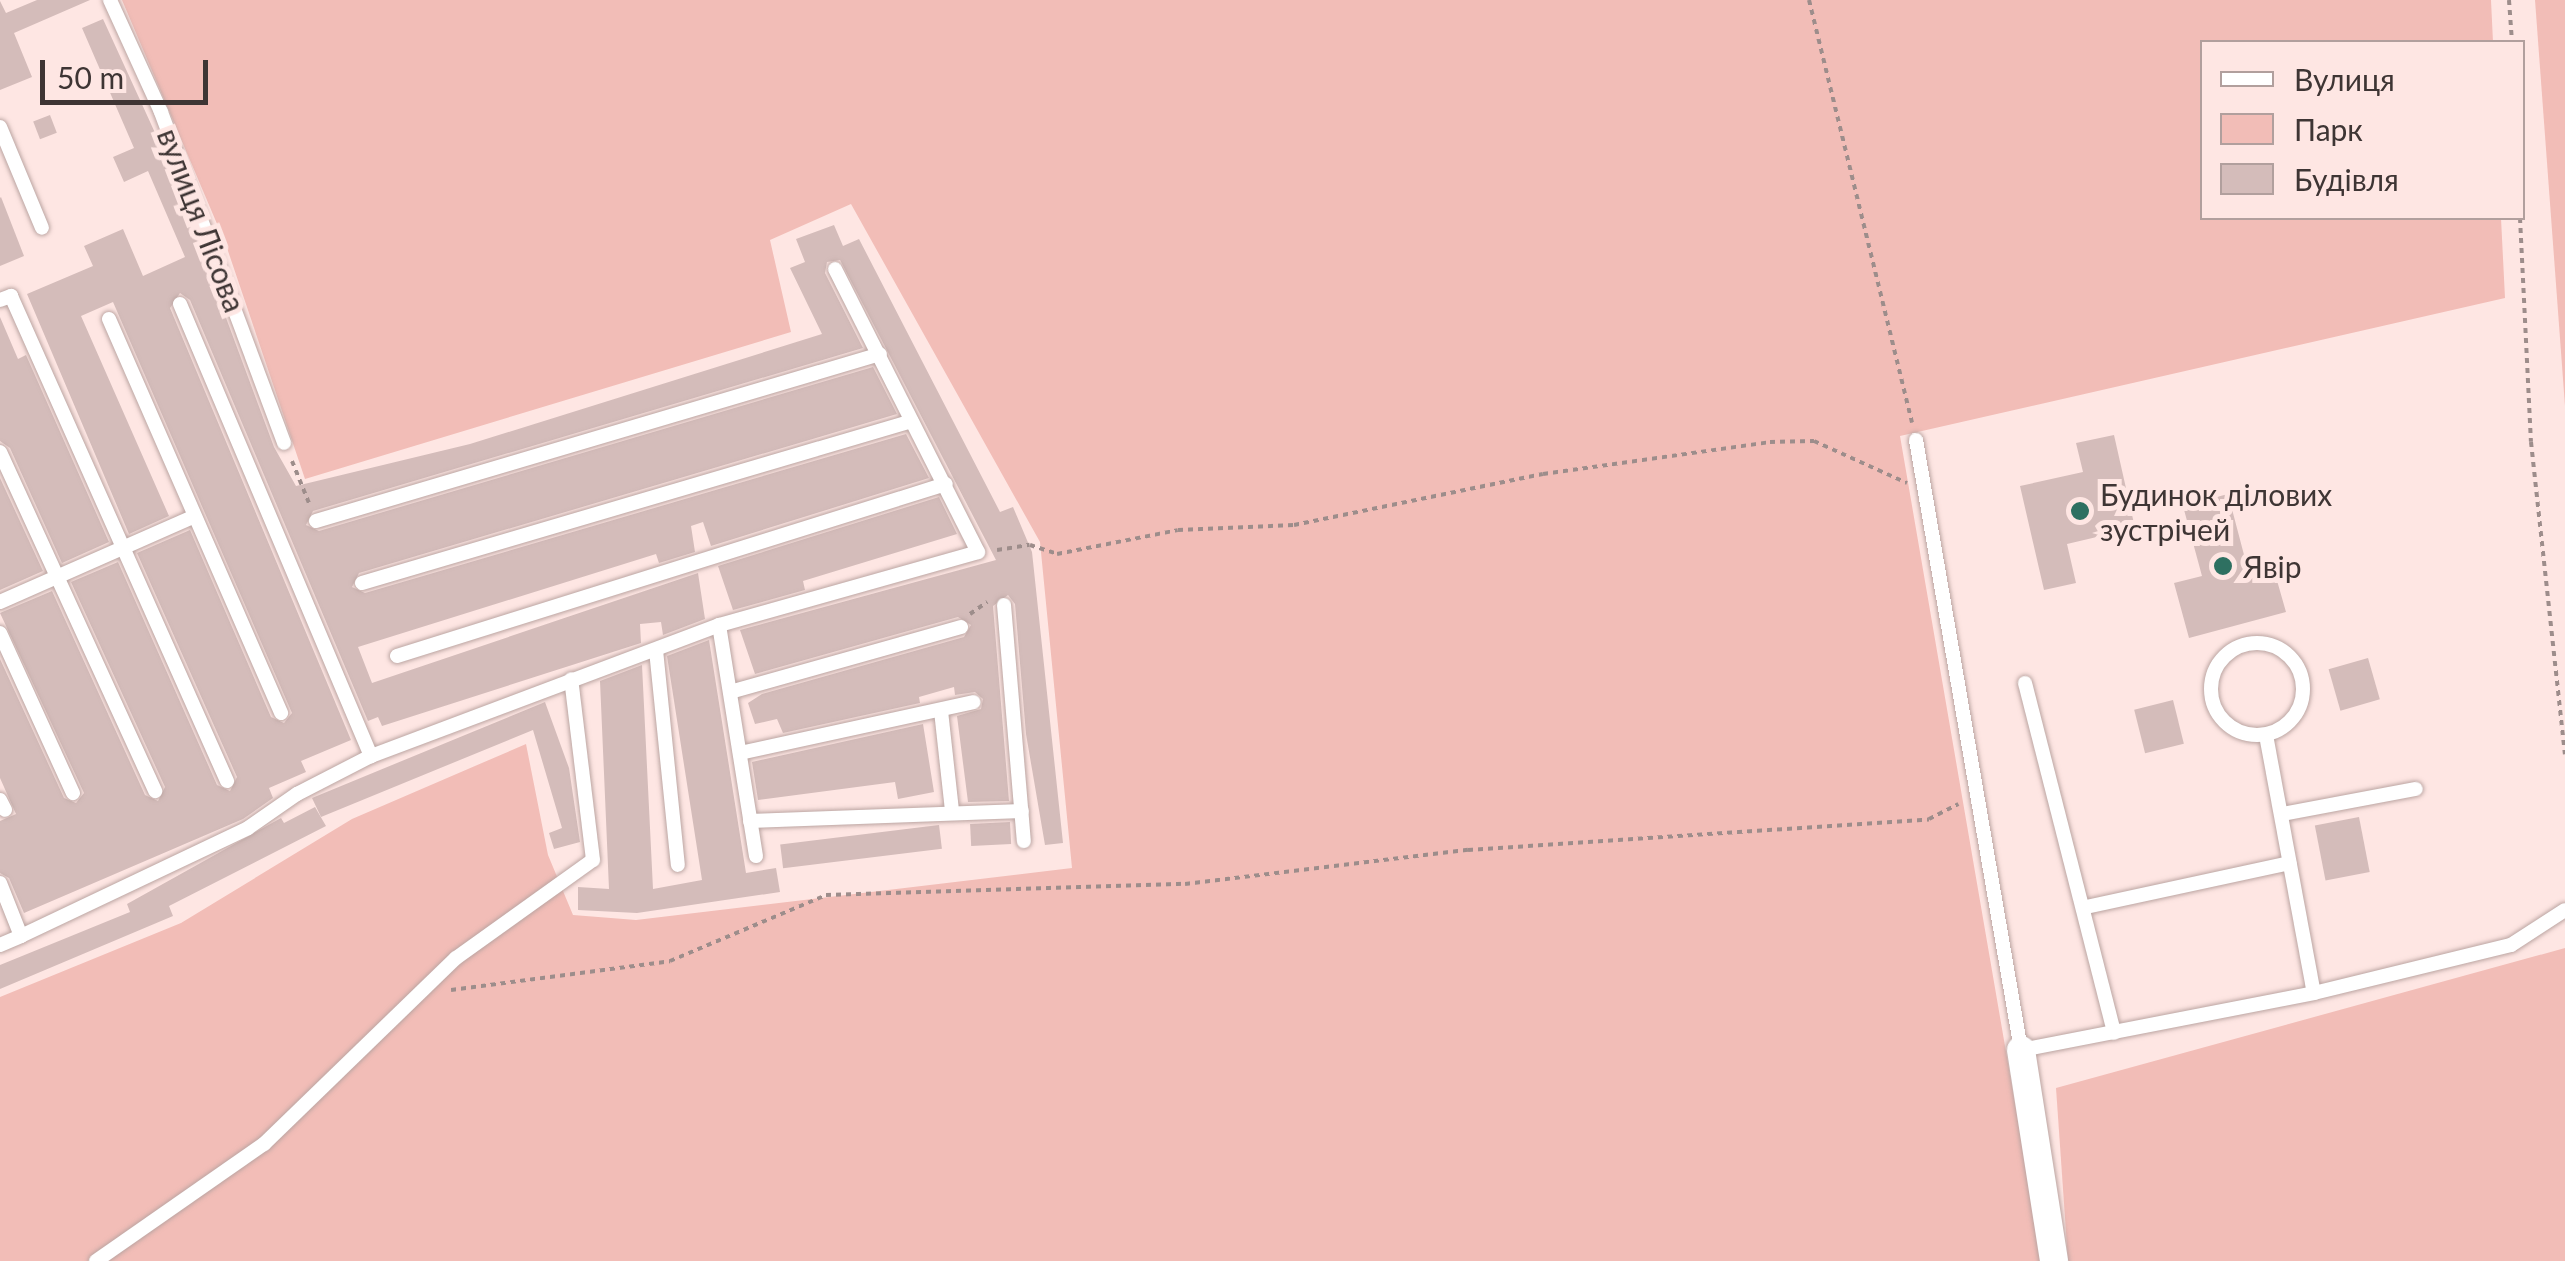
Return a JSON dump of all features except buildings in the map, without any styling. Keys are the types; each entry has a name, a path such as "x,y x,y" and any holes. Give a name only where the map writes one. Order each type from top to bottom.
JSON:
{"street":[{"path":"2021,1050 2054,1261"}],"lane":[{"name":"вулиця Лісова","path":"110,0 161,112 284,442"},
{"path":"0,127 42,228"},
{"path":"0,944 248,828 296,794 371,756 719,626 978,552 835,269"},
{"path":"0,300 11,296 227,781"},
{"path":"180,304 371,756"},
{"path":"109,319 192,518 281,713"},
{"path":"316,521 880,354"},
{"path":"362,583 912,421"},
{"path":"1916,440 2021,1050 2314,993 2511,944 2565,910"},
{"path":"0,452 154,791"},
{"path":"397,656 946,484"},
{"path":"0,602 192,518"},
{"path":"1004,605 1024,840"},
{"path":"719,626 756,856"},
{"path":"730,692 961,627"},
{"path":"0,633 73,793"},
{"path":"2257,642 2286,652 2303,678 2300,708 2266,735 2235,730 2214,708 2212,677 2218,663 2242,644 2257,642"},
{"path":"656,650 678,865"},
{"path":"96,1261 264,1144 456,958 593,860 571,679"},
{"path":"2024,682 2086,906 2114,1033"},
{"path":"740,753 973,702"},
{"path":"941,711 952,812"},
{"path":"2266,735 2314,993"},
{"path":"2282,814 2416,789"},
{"path":"750,820 1022,811"},
{"path":"2086,906 2289,863"},
{"path":"0,883 21,936"}],"path":[{"path":"1809,0 1916,440"},
{"path":"2509,0 2512,40"},
{"path":"2520,220 2531,442 2565,754"},
{"path":"978,552 1030,544 1057,554 1178,530 1294,524 1543,474 1770,442 1814,441 1925,492"},
{"path":"284,442 316,521"},
{"path":"961,627 983,604 993,600 1004,605"},
{"path":"421,992 670,961 826,895 1185,884 1468,850 1929,819 1977,794"}],"green space":[{"path":"122,0 2491,0 2493,40 2200,40 2200,220 2501,220 2505,298 1900,436 2042,1261 0,1261 0,997 181,923 352,819 526,744 548,855 573,915 636,920 1072,868 1040,542 851,204 770,240 791,332 305,479 226,245"},
{"path":"2535,0 2565,0 2565,406"},
{"path":"2565,948 2565,1261 2068,1261 2056,1088"}],"place":[{"name":"Будинок ділових зустрічей","path":"2080,511"},
{"name":"Явір","path":"2223,566"}]}
